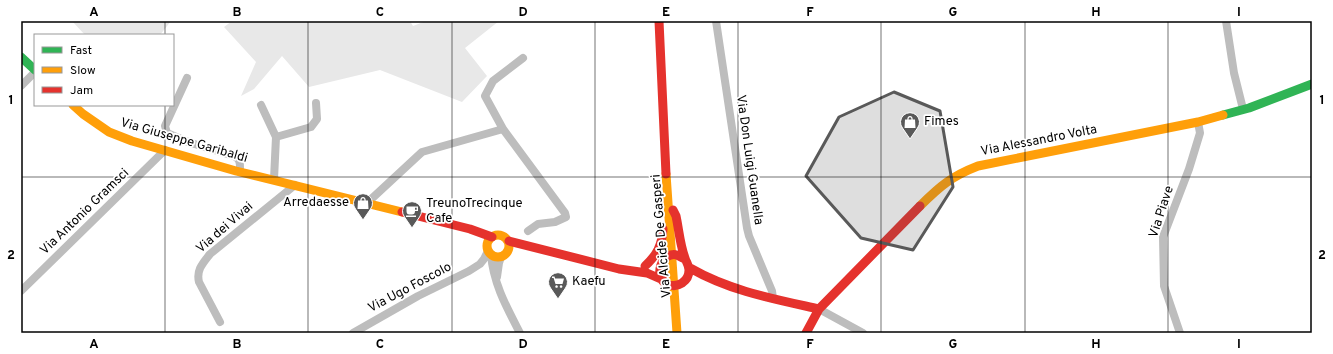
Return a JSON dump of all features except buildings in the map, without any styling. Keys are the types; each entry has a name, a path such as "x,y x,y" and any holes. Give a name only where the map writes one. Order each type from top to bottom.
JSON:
{"street":[{"name":"Via Alcide De Gasperi","path":"659,21 670,210 678,256 676,316 679,323 678,333"},
{"name":"Via Don Luigi Guanella","path":"716,21 747,228 774,298"},
{"path":"1226,21 1234,73 1243,109"},
{"path":"21,57 34,70"},
{"path":"523,58 493,81 485,96 503,129 565,213 566,217 562,220 538,224 528,231"},
{"path":"21,86 34,72"},
{"path":"188,78 165,126 165,130 167,133 175,137 237,158 240,162 240,172"},
{"name":"Via Alessandro Volta","path":"806,333 819,308 937,189 949,179 962,172 978,166 1198,122 1243,109 1312,84"},
{"path":"276,137 311,127 317,119 316,103"},
{"path":"261,105 276,137 274,179"},
{"name":"Via Giuseppe Garibaldi","path":"74,106 109,132 132,141 240,172 274,179 470,229 492,237"},
{"name":"Via Piave","path":"1180,333 1164,286 1164,237 1189,169 1200,132 1198,122"},
{"path":"367,203 422,152 503,129"},
{"name":"Via Antonio Gramsci","path":"21,291 165,150"},
{"name":"Via dei Vivai","path":"220,322 197,277 202,264 210,254 295,185"},
{"path":"645,266 655,258 660,249 663,240 664,217 670,210 676,216 678,256 690,268 715,283 819,308 863,333"},
{"name":"Via Giuseppe Garibaldi","path":"470,229 482,238 489,250"},
{"path":"495,266 510,246 505,237 501,235 492,237 488,240 489,250 495,266 496,280 501,294 520,333"},
{"path":"508,241 619,269 631,269 645,266 662,261 666,257 678,256"},
{"path":"489,250 497,257 530,247"},
{"name":"Via Ugo Foscolo","path":"470,271 480,264 489,250"},
{"path":"662,261 659,271 663,280"},
{"name":"Via Ugo Foscolo","path":"353,333 418,296 470,271 483,266 495,266"},
{"path":"631,269 653,275 677,285 687,279 690,268"},
{"name":"Via Alcide De Gasperi","path":"677,285 684,333"}],"highlighted area":[{"path":"894,92 940,111 953,187 913,250 861,238 806,176 839,117"}],"shaded area":[{"path":"72,21 171,21 161,34 84,34"},
{"path":"232,21 410,21 413,26 426,21 499,21 465,48 487,76 462,102 380,70 309,87 282,56 254,89 241,96 256,62 224,27"}],"traffic: fast":[{"path":"21,57 34,69"},
{"path":"1223,115 1249,108 1312,84"}],"traffic: slow":[{"path":"74,106 109,132 132,141 236,171 402,212"},
{"path":"920,206 947,182 978,166 1198,122 1223,115"},
{"path":"666,174 677,333"},
{"path":"498,235 506,238 509,246 506,254 498,257 490,254 487,246 490,238 498,235"}],"traffic: jam":[{"path":"659,21 666,174"},
{"path":"806,333 819,309 920,206"},
{"path":"673,210 676,216 683,253 689,267 689,274 685,281 679,285 671,285 663,281 660,276 663,261 671,255 677,255 685,259"},
{"path":"402,212 470,229 492,237"},
{"path":"645,266 653,258 658,249 663,229"},
{"path":"509,241 619,269 647,273 663,280"},
{"path":"690,268 721,283 769,298 819,309"}],"place":[{"name":"Fimes","path":"910,139"},
{"name":"Arredaesse","path":"363,220"},
{"name":"TreunoTrecinque Cafe","path":"412,228"},
{"name":"Kaefu","path":"558,299"}]}
